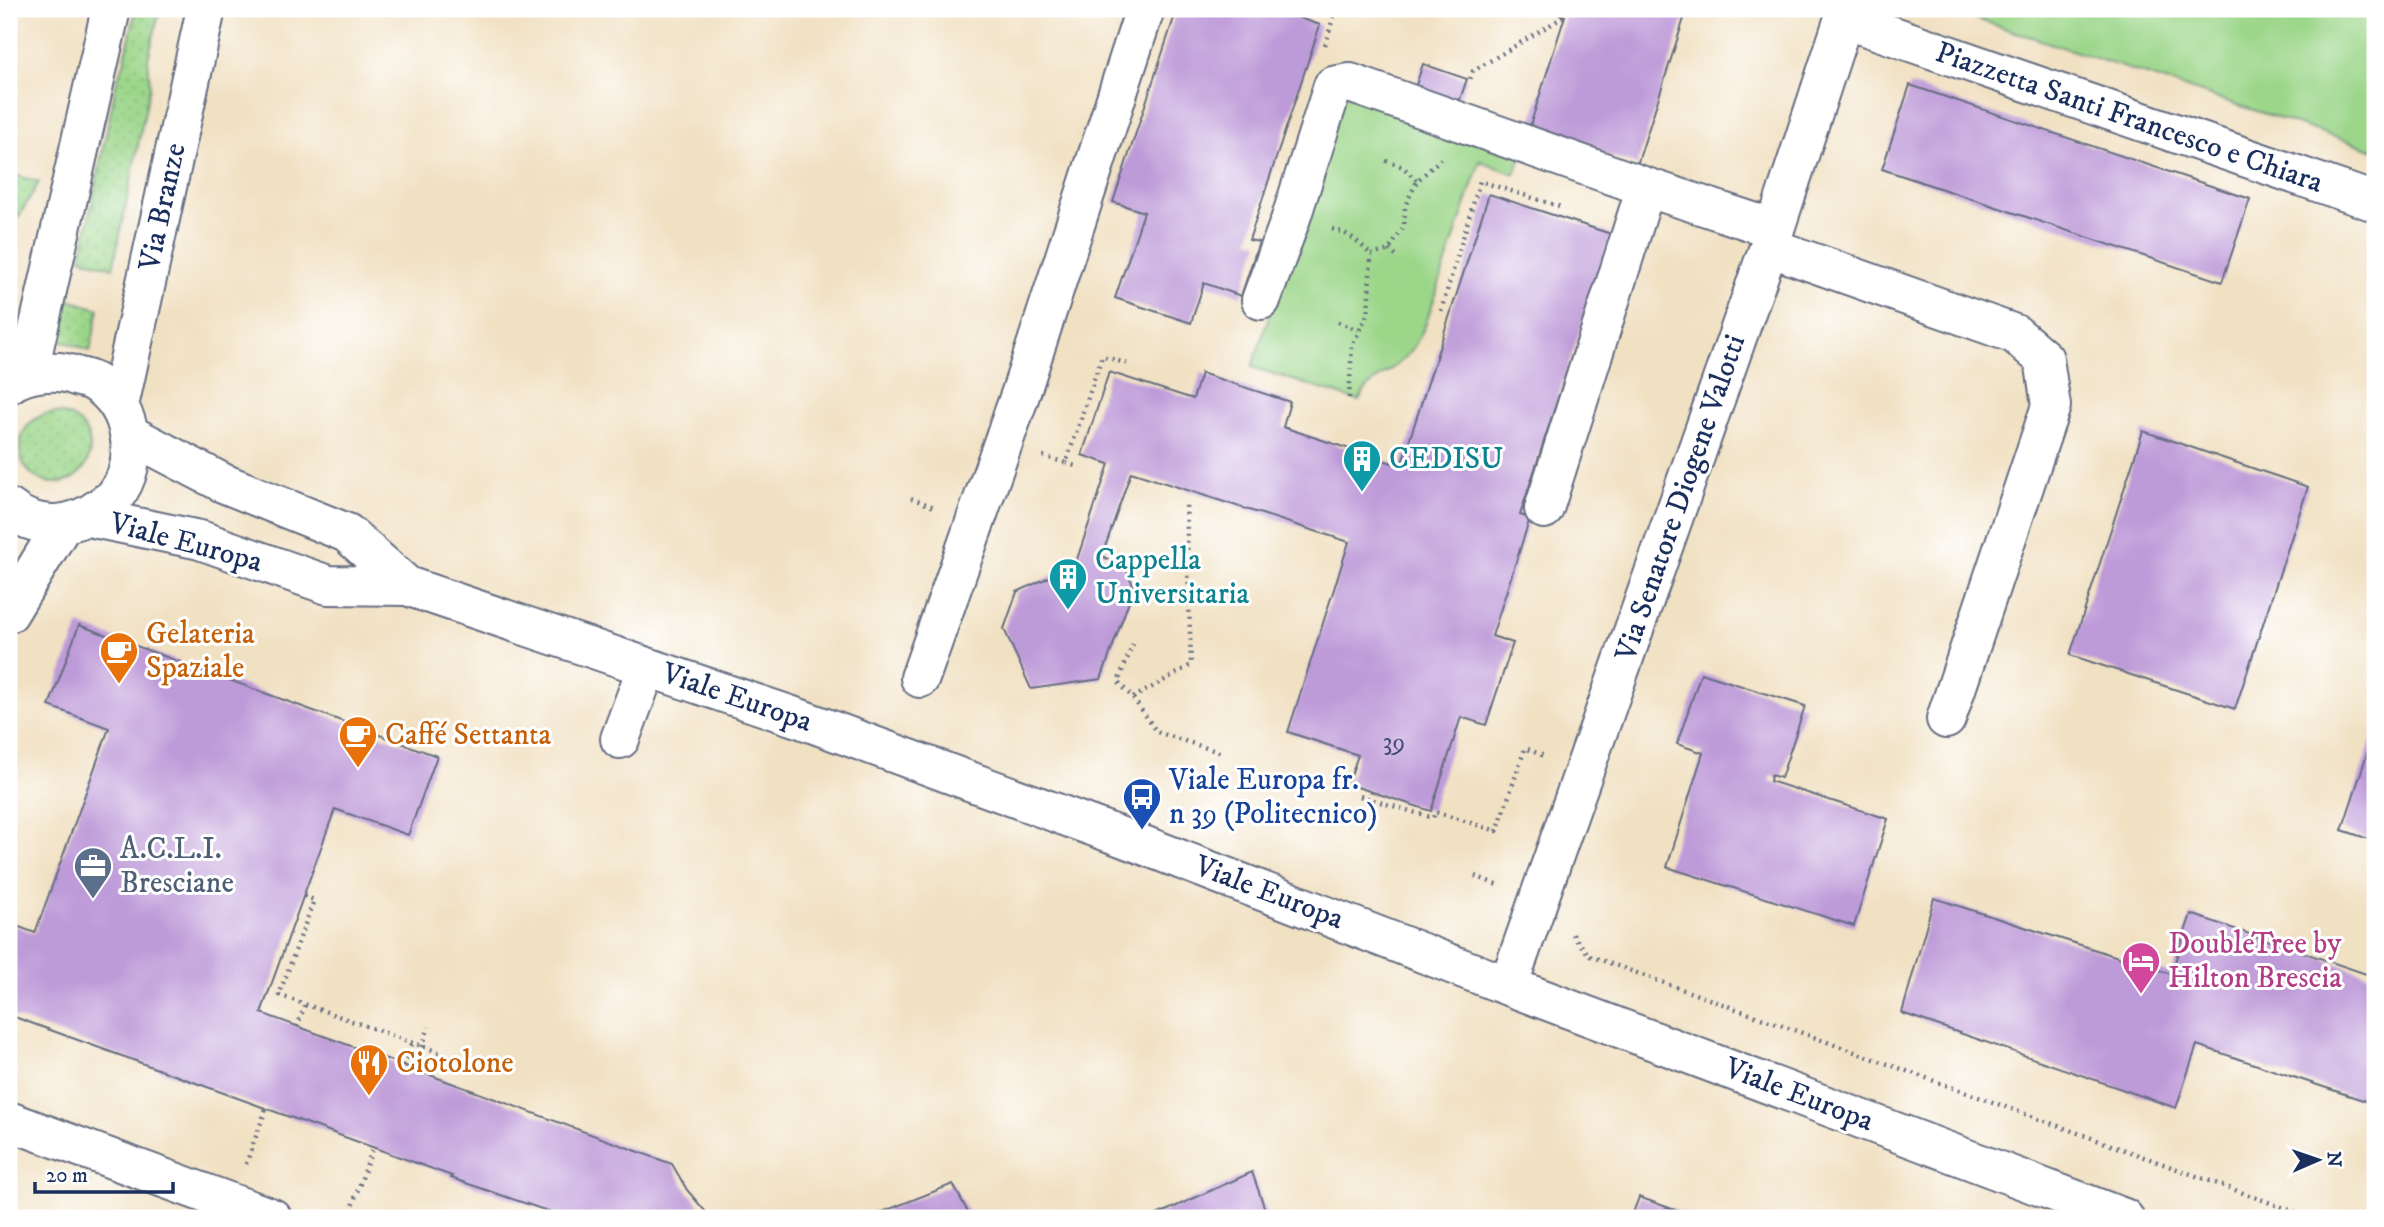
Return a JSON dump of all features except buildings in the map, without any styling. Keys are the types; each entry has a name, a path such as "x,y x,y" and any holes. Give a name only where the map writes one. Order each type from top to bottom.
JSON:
{"street":[{"path":"18,379 111,9"},
{"name":"Via Branze","path":"125,421 206,9"},
{"path":"920,678 1020,395 1145,9"},
{"name":"Piazzetta Santi Francesco e Chiara","path":"1846,14 2375,202"},
{"name":"Via Senatore Diogene Valotti","path":"1508,986 1771,238 1846,14"},
{"path":"1261,300 1290,221 1333,86 1350,83 1462,107 1646,187 2015,334 2044,359 2051,407 1946,719"},
{"path":"1544,509 1646,187"},
{"name":"Viale Europa","path":"18,379 66,372 96,383 125,421 223,483 347,533 407,586"},
{"name":"Viale Europa","path":"76,521 114,497 130,468 125,421"},
{"name":"Viale Europa","path":"9,508 16,514 39,523 76,521 200,540 328,585 407,586 801,719 1138,843 1508,986 2124,1218"},
{"path":"9,613 76,521"},
{"path":"620,739 647,667"},
{"path":"9,1121 258,1216"}],"path":[{"path":"1349,398 1352,345 1368,313 1371,255 1389,250 1404,227 1405,206 1417,181 1439,163 1462,107 1473,71 1565,16"},
{"path":"1386,161 1403,167 1417,181"},
{"path":"1441,311 1480,181 1568,209"},
{"path":"1389,250 1398,258"},
{"path":"1338,322 1358,330"},
{"path":"1066,463 1102,356 1128,364"},
{"path":"1002,443 1078,467"},
{"path":"1133,698 1191,666 1186,502"},
{"path":"1133,644 1118,682 1157,732 1222,753"},
{"path":"1360,796 1433,818 1436,812 1497,831 1525,748 1547,757"},
{"path":"303,896 314,900 279,995 472,1064"},
{"path":"1573,926 1574,937 1590,956 2312,1218"},
{"path":"297,1027 305,1005"},
{"path":"422,1047 429,1027"},
{"path":"404,1066 412,1043"},
{"path":"246,1165 266,1109"},
{"path":"348,1218 373,1147"}],"green space":[{"path":"136,9 160,9 148,59 150,86 113,268 81,258 117,80 124,64"},
{"path":"1946,9 2375,9 2375,150"},
{"path":"1344,94 1522,154 1515,174 1480,161 1425,326 1408,355 1371,384 1359,401 1252,367"},
{"path":"9,173 39,182 9,233"},
{"path":"66,299 99,309 90,351 54,338"},
{"path":"55,413 80,423 90,448 80,473 55,483 30,473 20,448 30,423"}],"place":[{"name":"CEDISU","path":"1362,493"},
{"name":"Cappella Universitaria","path":"1068,611"},
{"name":"Gelateria Spaziale","path":"119,685"},
{"name":"Caffé Settanta","path":"358,769"},
{"name":"Viale Europa fr. n 39 (Politecnico)","path":"1142,831"},
{"name":"A.C.L.I. Bresciane","path":"93,900"},
{"name":"DoubleTree by Hilton Brescia","path":"2141,995"},
{"name":"Ciotolone","path":"369,1097"}]}
